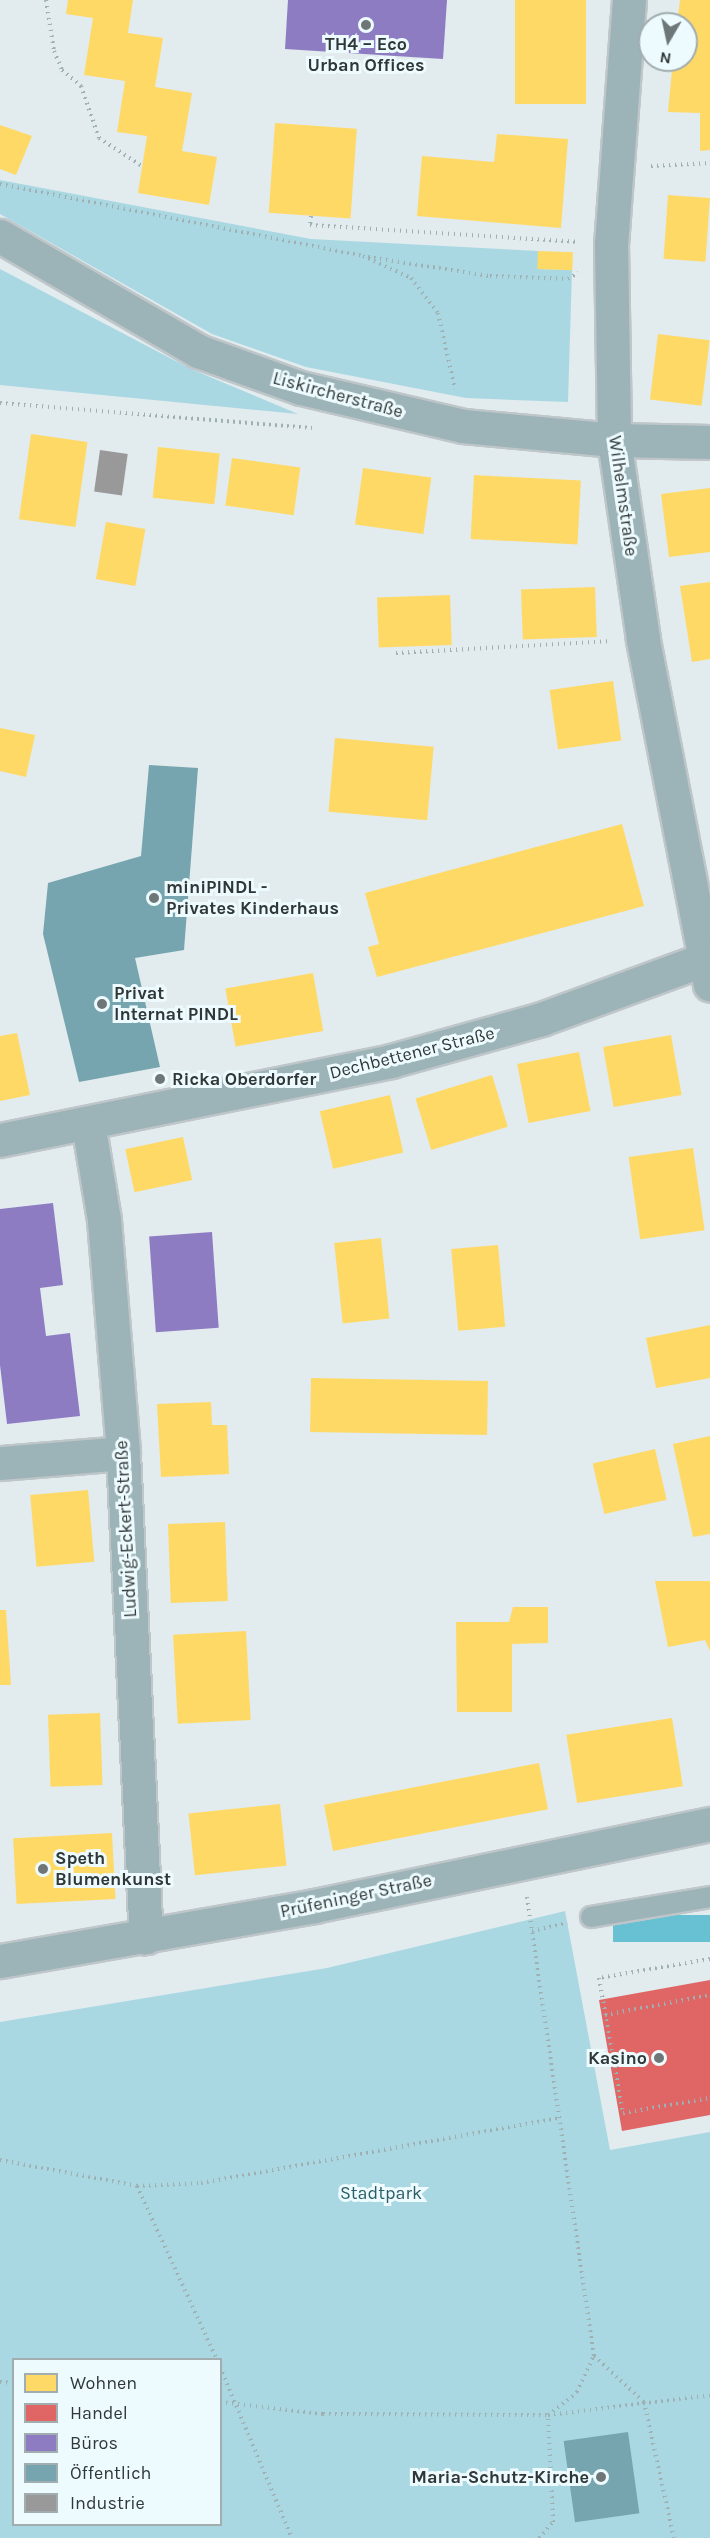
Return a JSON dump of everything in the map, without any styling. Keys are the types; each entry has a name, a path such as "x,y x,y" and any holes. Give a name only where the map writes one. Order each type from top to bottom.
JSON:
{"street":[{"name":"Wilhelmstraße","path":"629,0 621,167 611,258 614,440 643,640 708,967"},
{"name":"Liskircherstraße","path":"0,236 198,351 301,388 463,426 614,440 710,442"},
{"name":"Dechbettener Straße","path":"0,1140 391,1061 541,1019 708,967"},
{"name":"Ludwig-Eckert-Straße","path":"88,1123 104,1220 123,1454 146,1937"},
{"path":"0,1463 123,1454"},
{"name":"Prüfeninger Straße","path":"0,1960 146,1937 710,1824"}],"lane":[{"path":"591,1917 710,1897"}],"path":[{"path":"46,0 54,51 62,70 81,86 99,138 142,166"},
{"path":"621,167 710,163"},
{"path":"0,184 363,256 490,276 568,279 570,273 611,258"},
{"path":"311,216 310,225 611,258"},
{"path":"363,256 411,278 438,314 463,426"},
{"path":"0,403 315,428"},
{"path":"396,653 643,640"},
{"path":"522,1861 594,2356 577,2392 548,2415"},
{"path":"532,1931 591,1917"},
{"path":"710,1959 599,1978 623,2113 710,2098"},
{"path":"605,2014 710,1995"},
{"path":"0,2160 137,2186 201,2183 559,2118"},
{"path":"137,2186 216,2358"},
{"path":"594,2356 644,2402 673,2538"},
{"path":"222,2371 238,2404 292,2538"},
{"path":"222,2402 323,2414 548,2415 710,2395"},
{"path":"538,2538 553,2522 548,2415"}],"green space":[{"path":"0,180 311,239 538,251 538,269 572,270 568,402 466,398 306,367 212,334 0,214"},
{"path":"0,269 191,369 298,414 0,385"},
{"name":"Stadtpark","path":"565,1911 610,2150 710,2132 710,2538 0,2538 0,2022 327,1968"}],"water":[{"path":"613,1915 710,1915 710,1942 613,1942"}],"building: Wohnen":[{"path":"68,0 133,0 128,33 163,38 155,87 192,93 182,151 217,157 209,205 138,193 147,136 117,132 125,81 84,75 93,18 66,14"},
{"path":"515,0 586,0 586,104 515,104"},
{"path":"680,0 710,0 710,150 700,151 700,113 668,112 672,72 698,72 698,12 678,12"},
{"path":"275,123 357,129 351,219 269,213"},
{"path":"0,125 32,136 16,175 0,169"},
{"path":"497,134 568,139 561,228 417,216 422,156 494,162"},
{"path":"668,195 710,198 705,262 664,259"},
{"path":"538,251 573,252 572,270 537,269"},
{"path":"658,334 710,340 702,406 650,400"},
{"path":"31,434 87,442 75,527 19,519"},
{"path":"158,447 220,453 214,504 153,498"},
{"path":"232,458 300,468 294,515 225,506"},
{"path":"363,468 431,478 423,534 355,524"},
{"path":"474,475 581,481 578,545 471,539"},
{"path":"710,488 710,552 669,557 661,494"},
{"path":"106,522 145,529 135,586 96,579"},
{"path":"710,582 710,659 692,662 680,586"},
{"path":"595,587 597,637 523,640 521,590"},
{"path":"450,595 452,645 379,648 377,598"},
{"path":"613,681 621,740 558,749 550,690"},
{"path":"0,728 35,735 26,777 0,771"},
{"path":"335,738 434,747 427,820 329,812"},
{"path":"622,824 644,906 377,977 368,947 379,944 365,893"},
{"path":"313,973 323,1031 236,1047 225,988"},
{"path":"17,1033 30,1095 0,1101 0,1036"},
{"path":"671,1035 682,1095 614,1107 603,1047"},
{"path":"579,1052 590,1111 529,1123 517,1064"},
{"path":"492,1075 508,1127 431,1150 415,1098"},
{"path":"390,1095 403,1152 333,1169 320,1111"},
{"path":"183,1137 192,1180 134,1192 125,1149"},
{"path":"693,1148 705,1230 640,1239 629,1157"},
{"path":"381,1238 389,1319 343,1323 334,1243"},
{"path":"498,1245 505,1327 458,1331 451,1249"},
{"path":"710,1325 710,1378 656,1388 646,1338"},
{"path":"311,1378 488,1381 487,1435 310,1432"},
{"path":"211,1402 212,1425 227,1425 229,1474 161,1477 157,1404"},
{"path":"710,1436 710,1534 693,1537 673,1444"},
{"path":"655,1449 667,1500 604,1514 593,1463"},
{"path":"88,1490 94,1562 36,1567 30,1495"},
{"path":"225,1522 228,1601 171,1603 168,1524"},
{"path":"655,1581 710,1581 710,1651 705,1640 668,1647"},
{"path":"513,1607 548,1607 548,1643 512,1644 512,1712 457,1712 456,1622 509,1622"},
{"path":"0,1610 6,1610 11,1685 0,1685"},
{"path":"246,1631 251,1720 178,1724 173,1635"},
{"path":"100,1713 103,1785 51,1787 48,1715"},
{"path":"672,1718 683,1786 577,1803 566,1735"},
{"path":"539,1763 548,1809 333,1851 324,1805"},
{"path":"280,1804 286,1866 195,1875 189,1814"},
{"path":"112,1833 115,1899 17,1904 13,1838"}],"building: Handel":[{"name":"Kasino","path":"710,1980 710,2115 622,2131 599,2000"}],"building: Büros":[{"name":"TH4 – Eco Urban Offices","path":"288,0 447,0 443,59 285,49"},
{"path":"53,1203 63,1285 40,1288 46,1336 70,1333 80,1416 7,1424 0,1365 0,1209"},
{"path":"212,1232 219,1328 156,1332 149,1236"}],"building: Öffentlich":[{"path":"149,765 198,768 184,950 135,958 160,1067 79,1082 43,934 48,883 141,856"},
{"name":"Maria-Schutz-Kirche","path":"628,2432 639,2513 575,2522 564,2441"}],"building: Industrie":[{"path":"100,450 128,454 122,495 94,492"}],"place":[{"name":"TH4 – Eco Urban Offices","path":"366,25"},
{"name":"miniPINDL - Privates Kinderhaus","path":"154,898"},
{"name":"Privat Internat PINDL","path":"102,1004"},
{"name":"Ricka Oberdorfer","path":"160,1079"},
{"name":"Speth Blumenkunst","path":"43,1869"},
{"name":"Kasino","path":"659,2058"},
{"name":"Maria-Schutz-Kirche","path":"601,2477"}]}
